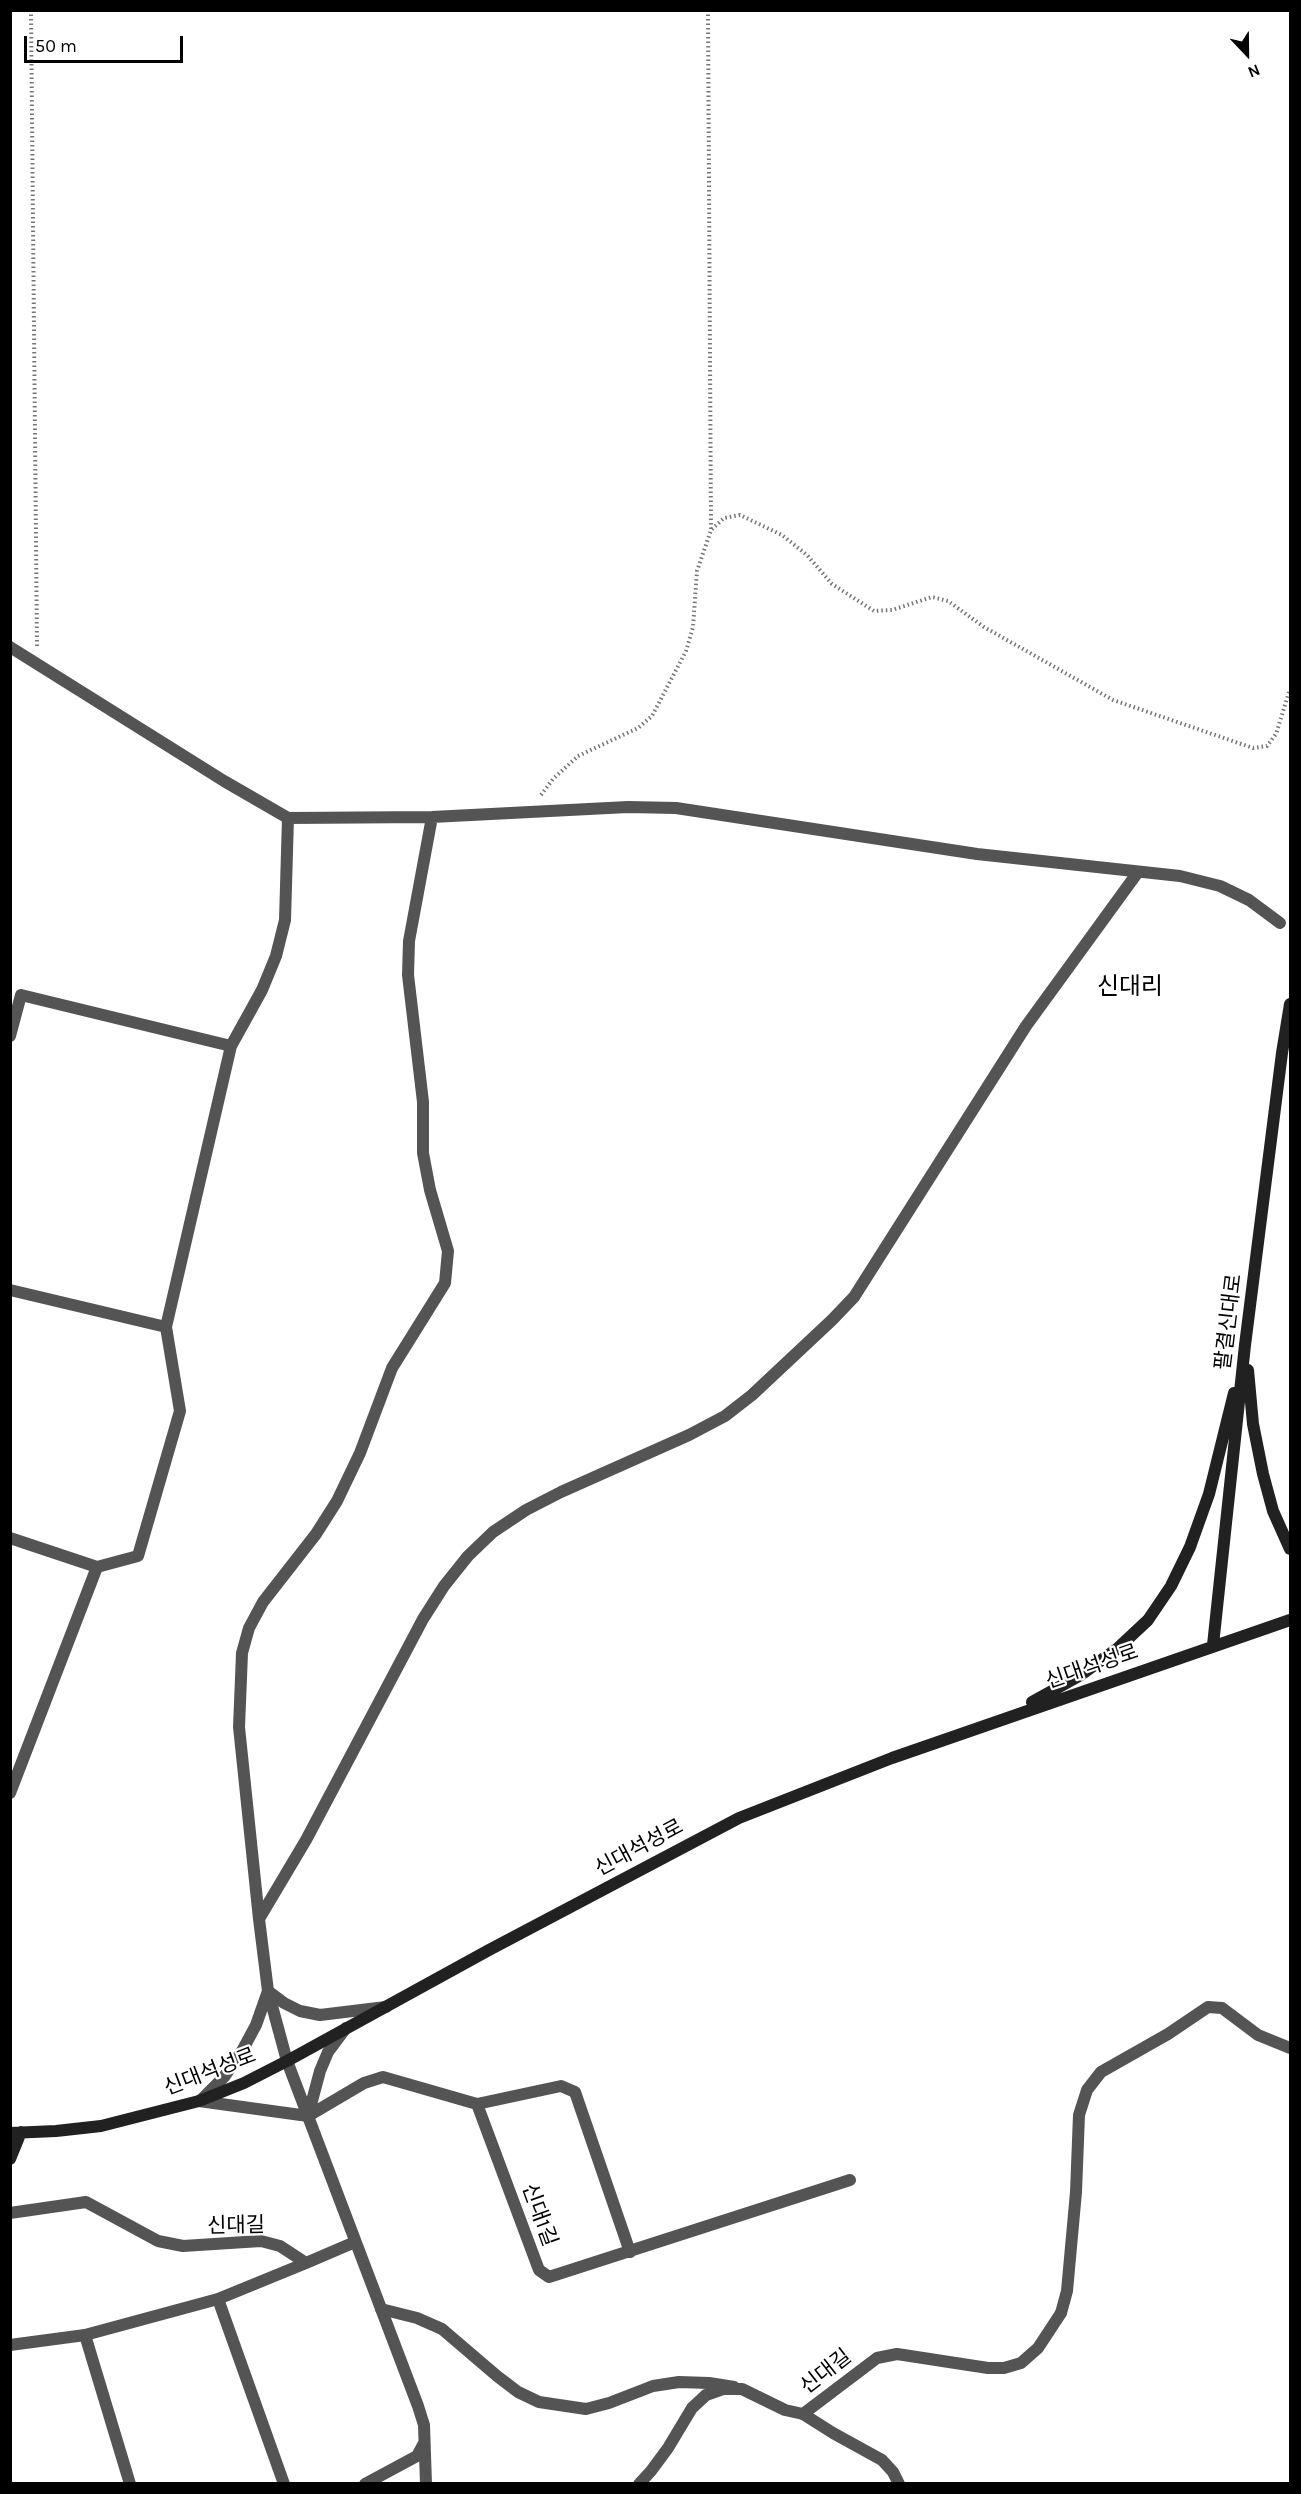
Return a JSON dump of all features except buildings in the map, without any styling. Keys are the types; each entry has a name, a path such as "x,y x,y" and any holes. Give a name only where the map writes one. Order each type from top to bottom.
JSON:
{"street":[{"path":"10,647 224,781 288,818 432,817 628,807 676,808 977,854 1180,876 1220,886 1249,900 1280,923"},
{"path":"426,2484 424,2425 418,2406 287,2061 267,1991 239,1727 242,1653 249,1628 263,1602 316,1534 337,1501 360,1453 392,1368 446,1283 448,1251 430,1190 423,1153 423,1102 408,975 409,940 432,817"},
{"path":"10,1538 97,1567 138,1557 180,1411 166,1327 231,1046 262,990 276,956 285,920 288,818"},
{"path":"259,1919 306,1840 423,1619 444,1586 468,1556 493,1532 526,1510 689,1435 724,1416 752,1395 832,1320 854,1297 1026,1026 1138,872"},
{"path":"10,1036 21,995 231,1046"},
{"name":"팔결신대로","path":"1213,1645 1245,1345 1290,1004"},
{"path":"10,1290 166,1327"},
{"path":"1245,1345 1253,1424 1263,1474 1273,1511 1290,1549"},
{"path":"1003,1718 1079,1676 1118,1649 1148,1620 1172,1586 1190,1547 1209,1494 1245,1345"},
{"path":"10,1793 97,1567"},
{"name":"신대석성로","path":"10,2158 14,2134 101,2126 199,2101 244,2083 643,1867 739,1818 816,1786 1003,1718 1290,1620"},
{"path":"267,1991 300,2011 320,2015 386,2007"},
{"path":"199,2101 224,2077 242,2051 256,2025 267,1991"},
{"name":"신대길","path":"381,2309 417,2318 442,2330 518,2392 539,2402 586,2409 654,2386 679,2382 709,2383 742,2389 785,2410 804,2414 877,2358 897,2354 988,2368 1004,2368 1021,2363 1038,2348 1061,2313 1067,2291 1076,2192 1079,2115 1087,2090 1101,2072 1168,2034 1208,2007 1222,2008 1258,2035 1290,2048"},
{"path":"308,2116 320,2071 328,2052 346,2028"},
{"path":"199,2101 308,2116 364,2083 383,2077 477,2104 561,2086 575,2091 630,2252"},
{"name":"신대1길","path":"477,2104 538,2270 549,2277 850,2180"},
{"name":"신대길","path":"10,2213 86,2202 158,2241 183,2247 261,2241 280,2246 306,2263"},
{"path":"10,2345 86,2335 218,2299 356,2242"},
{"path":"218,2299 284,2484"},
{"path":"86,2335 129,2484"},
{"path":"639,2484 668,2448 692,2408 706,2395 723,2389 742,2389"},
{"path":"804,2414 882,2460 893,2472 899,2484"},
{"path":"365,2484 417,2456 424,2442"}],"path":[{"path":"31,10 38,664"},
{"path":"526,814 553,779 578,756 638,728 652,716 686,651 693,627 697,571 711,530 708,10"},
{"path":"711,530 724,518 740,515 782,536 807,555 832,584 874,610 892,610 932,597 948,601 984,627 1113,700 1252,748 1267,746 1276,734 1290,689"}],"district":[{"name":"신대리","path":"1130,987"}]}
